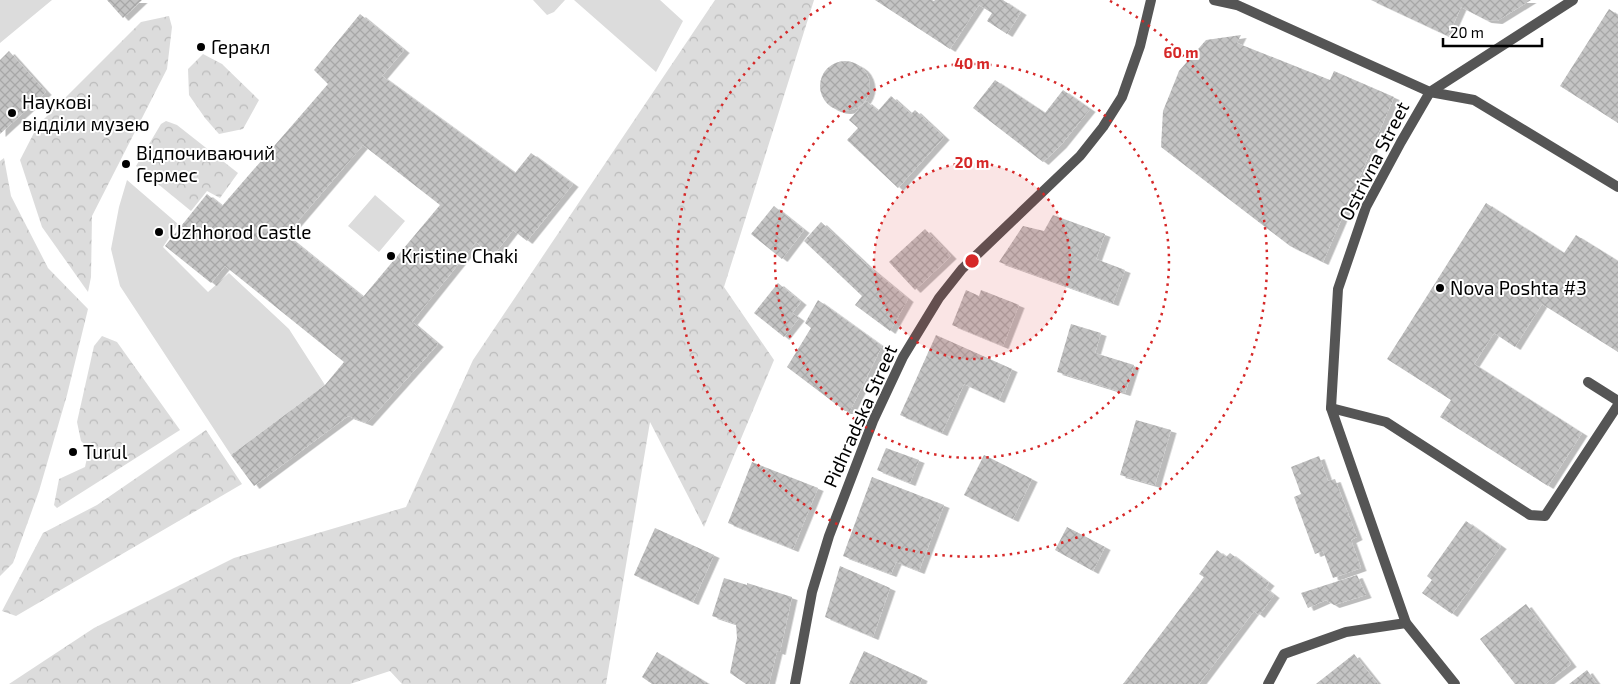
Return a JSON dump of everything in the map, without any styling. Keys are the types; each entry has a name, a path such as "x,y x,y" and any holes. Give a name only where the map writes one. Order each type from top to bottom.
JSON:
{"street":[{"name":"Pidhradska Street","path":"795,684 812,592 829,536 873,422 904,356 939,298 962,269 1080,156 1103,127 1122,97 1140,46 1151,0"},
{"path":"1214,0 1238,3 1430,92 1474,100 1618,187"},
{"name":"Ostrivna Street","path":"1455,684 1406,622 1331,408 1338,289 1366,207 1430,92 1573,0"},
{"path":"1331,408 1386,422 1530,515 1545,516 1618,403 1588,382"},
{"path":"1268,684 1284,654 1346,632 1406,622"}],"green space":[{"path":"0,0 52,0 0,43"},
{"path":"533,0 565,0 554,12 547,15"},
{"path":"574,0 660,0 683,21 656,72"},
{"path":"715,0 814,0 724,287 774,360 704,527 650,422 606,684 402,684 390,671 350,684 9,684 94,628 234,558 406,507 473,360"},
{"path":"169,16 172,27 167,69 92,216 91,277 88,292 42,227 20,160 38,125 141,22"},
{"path":"203,54 222,64 259,100 243,129 219,134 189,95 188,69"},
{"path":"166,121 177,125 238,173 220,198 207,191 191,211 136,166 161,124"},
{"path":"4,158 11,196 48,268 88,309 67,395 39,491 13,563 0,576 0,161"},
{"path":"127,180 178,224 163,247 208,292 229,273 289,329 325,385 231,455 120,286 111,249 119,207"},
{"path":"375,195 405,221 379,252 348,226"},
{"path":"102,336 117,342 180,430 57,508 54,505 59,479 85,467 89,449 81,441 77,422 94,346"},
{"path":"206,430 242,484 16,616 2,611 43,533 97,505"}],"building":[{"path":"107,0 142,0 123,18"},
{"path":"875,0 1003,0 1021,12 1007,34 987,21 992,13 979,5 950,49"},
{"path":"1371,0 1531,0 1497,21 1486,20 1461,7 1448,36"},
{"path":"1609,9 1618,15 1618,123 1560,86"},
{"path":"360,14 404,50 382,76 515,173 531,153 573,184 527,241 513,230 493,256 476,242 412,322 438,344 367,423 348,416 254,486 231,455 325,385 344,362 225,266 211,283 165,246 207,194 222,206 328,84 314,70","holes":["363,145 440,205 363,297 286,235"]},
{"path":"1241,35 1237,43 1330,80 1334,71 1394,97 1323,262 1290,246 1161,147 1163,111 1179,71 1206,40"},
{"name":"Наукові відділи музею","path":"9,51 46,92 0,134 0,60"},
{"path":"845,61 854,63 865,72 870,86 868,95 859,106 845,111 836,109 825,100 820,86 822,77 831,66"},
{"path":"995,80 1045,113 1063,90 1090,109 1061,145 1043,162 973,108"},
{"path":"891,96 911,114 915,110 944,137 898,188 847,140 858,128 849,120 866,101 878,111"},
{"path":"1486,203 1564,253 1576,235 1618,261 1618,352 1542,304 1515,347 1494,333 1474,364 1582,433 1548,486 1440,417 1451,400 1387,359"},
{"path":"774,206 804,230 782,259 751,234"},
{"path":"1053,215 1105,234 1096,259 1125,270 1113,303 999,262 1023,226 1044,231"},
{"path":"821,222 868,266 908,299 890,331 855,305 862,296 804,241"},
{"path":"925,229 951,256 915,290 889,262"},
{"path":"778,283 801,302 792,313 799,318 784,337 754,313"},
{"path":"966,290 979,296 981,290 1019,305 1003,346 952,325"},
{"path":"818,300 882,346 850,411 845,411 787,367 811,328 805,323"},
{"path":"1071,324 1101,333 1095,353 1134,365 1125,393 1057,372"},
{"path":"936,335 1012,369 999,400 964,384 942,433 900,415"},
{"path":"1136,420 1171,430 1155,485 1120,475"},
{"path":"886,448 919,460 910,483 877,470"},
{"path":"984,455 1032,479 1013,519 964,495"},
{"path":"1319,456 1328,481 1335,479 1357,537 1351,540 1361,568 1333,578 1323,551 1315,554 1294,497 1301,494 1291,467"},
{"path":"752,462 818,488 793,549 728,523"},
{"path":"872,477 944,505 919,571 896,562 891,574 843,556"},
{"path":"1466,521 1501,546 1452,614 1422,593 1432,580 1427,576"},
{"path":"1067,527 1105,547 1093,571 1055,550"},
{"path":"655,528 714,555 693,602 634,575"},
{"path":"1217,550 1226,557 1230,553 1269,583 1265,588 1274,595 1259,615 1254,611 1199,684 1123,684 1204,577 1199,574"},
{"path":"840,566 890,588 873,637 825,617"},
{"path":"1357,575 1366,595 1334,605 1326,600 1308,608 1301,593"},
{"path":"724,578 792,597 780,652 777,651 769,684 746,684 730,673 737,638 736,624 712,616"},
{"path":"1526,604 1571,664 1545,684 1515,684 1480,639"},
{"path":"864,651 922,678 920,684 849,684"},
{"path":"657,652 709,684 652,684 642,677"},
{"path":"1354,654 1378,684 1316,684"},
{"path":"1587,670 1597,684 1569,684"}],"place":[{"name":"Геракл","path":"201,47"},
{"name":"Наукові відділи музею","path":"12,113"},
{"name":"Відпочиваючий Гермес","path":"126,164"},
{"name":"Uzhhorod Castle","path":"159,232"},
{"name":"Kristine Chaki","path":"391,256"},
{"name":"Nova Poshta #3","path":"1440,288"},
{"name":"Turul","path":"73,452"}]}
